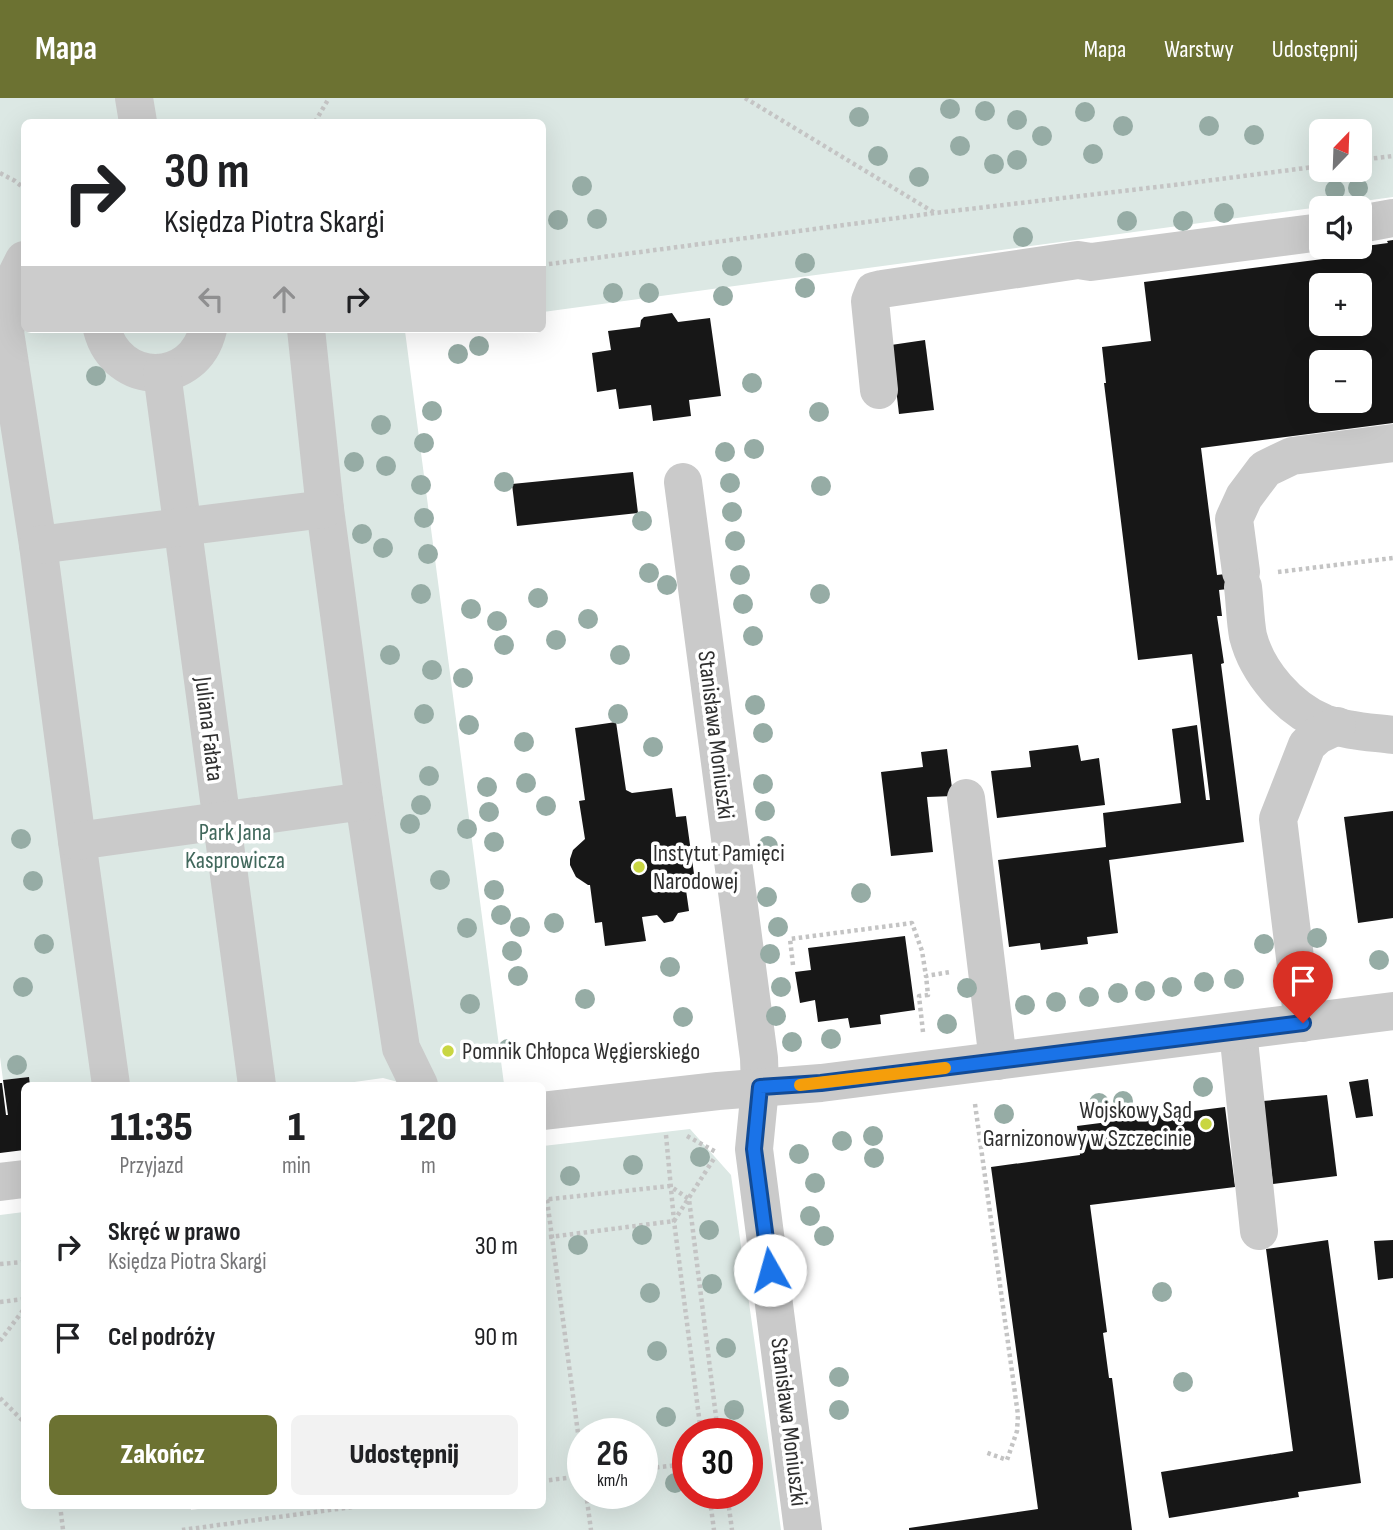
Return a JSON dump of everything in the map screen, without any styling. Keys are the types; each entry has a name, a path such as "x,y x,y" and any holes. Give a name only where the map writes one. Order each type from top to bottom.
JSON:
{"street":[{"path":"134,98 138,119"},
{"path":"1372,222 1393,218"},
{"path":"879,390 870,301 874,291 1077,260 1091,262 1309,234"},
{"path":"21,266 15,278 5,332 38,545 111,1082"},
{"path":"104,333 111,351 125,364 144,372 162,373 183,366 194,358 202,347 207,333"},
{"path":"306,333 325,509 401,1048 418,1082"},
{"name":"Juliana Fałata","path":"162,373 257,1082"},
{"path":"1393,443 1292,456 1265,468 1244,497 1234,519 1251,578 1248,635 1258,663 1280,691 1315,727 1393,735"},
{"name":"Stanisława Moniuszki","path":"683,482 759,1058 760,1087 754,1149 803,1530"},
{"path":"38,545 325,509"},
{"path":"1303,1023 1278,818 1315,727"},
{"path":"966,798 998,1061"},
{"path":"77,841 365,801"},
{"path":"546,1111 760,1087 821,1083 1393,1011"},
{"path":"1238,1031 1259,1231"},
{"path":"0,1182 21,1179"}],"path":[{"path":"317,119 329,98"},
{"path":"745,98 935,214"},
{"path":"1372,159 1393,156"},
{"path":"546,264 1309,168"},
{"path":"0,173 21,186"},
{"path":"1251,578 1393,558"},
{"path":"793,965 790,939 912,923 922,951 928,995 919,996 922,1024"},
{"path":"926,976 947,972"},
{"path":"974,1099 1015,1363 1018,1415 1017,1431 1007,1460 985,1452"},
{"path":"665,1124 674,1222 700,1418"},
{"path":"546,1238 674,1222 717,1153"},
{"path":"546,1198 670,1186 689,1199 717,1418"},
{"path":"546,1208 576,1418"},
{"path":"0,1265 21,1262"},
{"path":"0,1302 21,1299"},
{"path":"0,1341 21,1313"},
{"path":"0,1398 21,1419"},
{"path":"546,1480 567,1476"},
{"path":"60,1509 63,1530"},
{"path":"183,1530 322,1509"},
{"path":"588,1509 591,1530"},
{"path":"711,1509 714,1530"},
{"path":"729,1509 732,1530"}],"green space":[{"name":"Park Jana Kasprowicza","path":"0,98 1393,98 1393,197 1372,200 1372,196 1309,196 1309,208 546,312 546,119 21,119 21,333 405,333 504,1082 398,1082 383,1078 354,1082 30,1082 29,1077 3,1080 0,1057"},
{"path":"690,1129 731,1175 781,1530 0,1530 0,1215 21,1212 21,1509 546,1509 546,1146"}],"building":[{"path":"1393,240 1393,423 1201,448 1217,575 1252,571 1254,586 1219,590 1222,616 1217,616 1244,842 1109,860 1118,933 1087,937 1088,944 1041,950 1040,943 1009,947 998,860 1106,847 1103,813 1181,803 1172,729 1197,725 1206,800 1210,800 1192,654 1138,660 1104,383 1102,347 1151,341 1144,282 1323,259 1372,259 1372,245 1388,243 1387,241"},
{"path":"672,313 678,322 710,318 721,396 689,400 691,416 653,421 651,405 619,409 616,389 597,392 592,353 611,350 608,331 640,327 644,317"},
{"path":"925,340 934,410 899,414 891,345"},
{"path":"633,472 638,513 517,526 512,484"},
{"path":"616,722 626,790 632,793 672,788 676,817 686,816 695,881 685,883 689,911 678,913 673,921 664,923 657,915 642,917 646,941 605,946 602,922 595,923 590,885 576,877 570,865 573,850 585,839 579,801 585,800 575,728"},
{"path":"1078,745 1081,761 1099,758 1105,805 997,818 991,771 1031,767 1029,751"},
{"path":"947,749 953,796 927,797 933,852 891,856 881,772 923,767 921,752"},
{"path":"1393,811 1393,918 1358,923 1344,817"},
{"path":"905,936 915,1010 880,1015 881,1024 850,1028 848,1018 818,1022 815,1000 800,1003 795,972 811,970 808,948"},
{"path":"29,1077 30,1082 21,1082 21,1150 0,1153 0,1083 8,1115 3,1080"},
{"path":"1368,1079 1373,1116 1356,1118 1349,1082"},
{"path":"1327,1095 1337,1176 1273,1184 1263,1101"},
{"path":"1225,1107 1235,1187 1090,1205 1107,1332 1103,1333 1109,1378 1112,1378 1132,1530 909,1530 1038,1509 991,1167 1080,1155 1077,1126"},
{"path":"1328,1240 1361,1483 1298,1492 1299,1497 1169,1518 1161,1472 1293,1451 1266,1249"},
{"path":"1393,1240 1393,1278 1378,1280 1374,1241"}],"slow traffic":[{"path":"800,1085 945,1068"}],"place":[{"name":"Instytut Pamięci Narodowej","path":"639,867"},
{"name":"Pomnik Chłopca Węgierskiego","path":"448,1051"},
{"name":"Wojskowy Sąd Garnizonowy w Szczecinie","path":"1206,1124"}],"route":[{"path":"770,1270 754,1149 760,1087 821,1083 1303,1023"}]}
